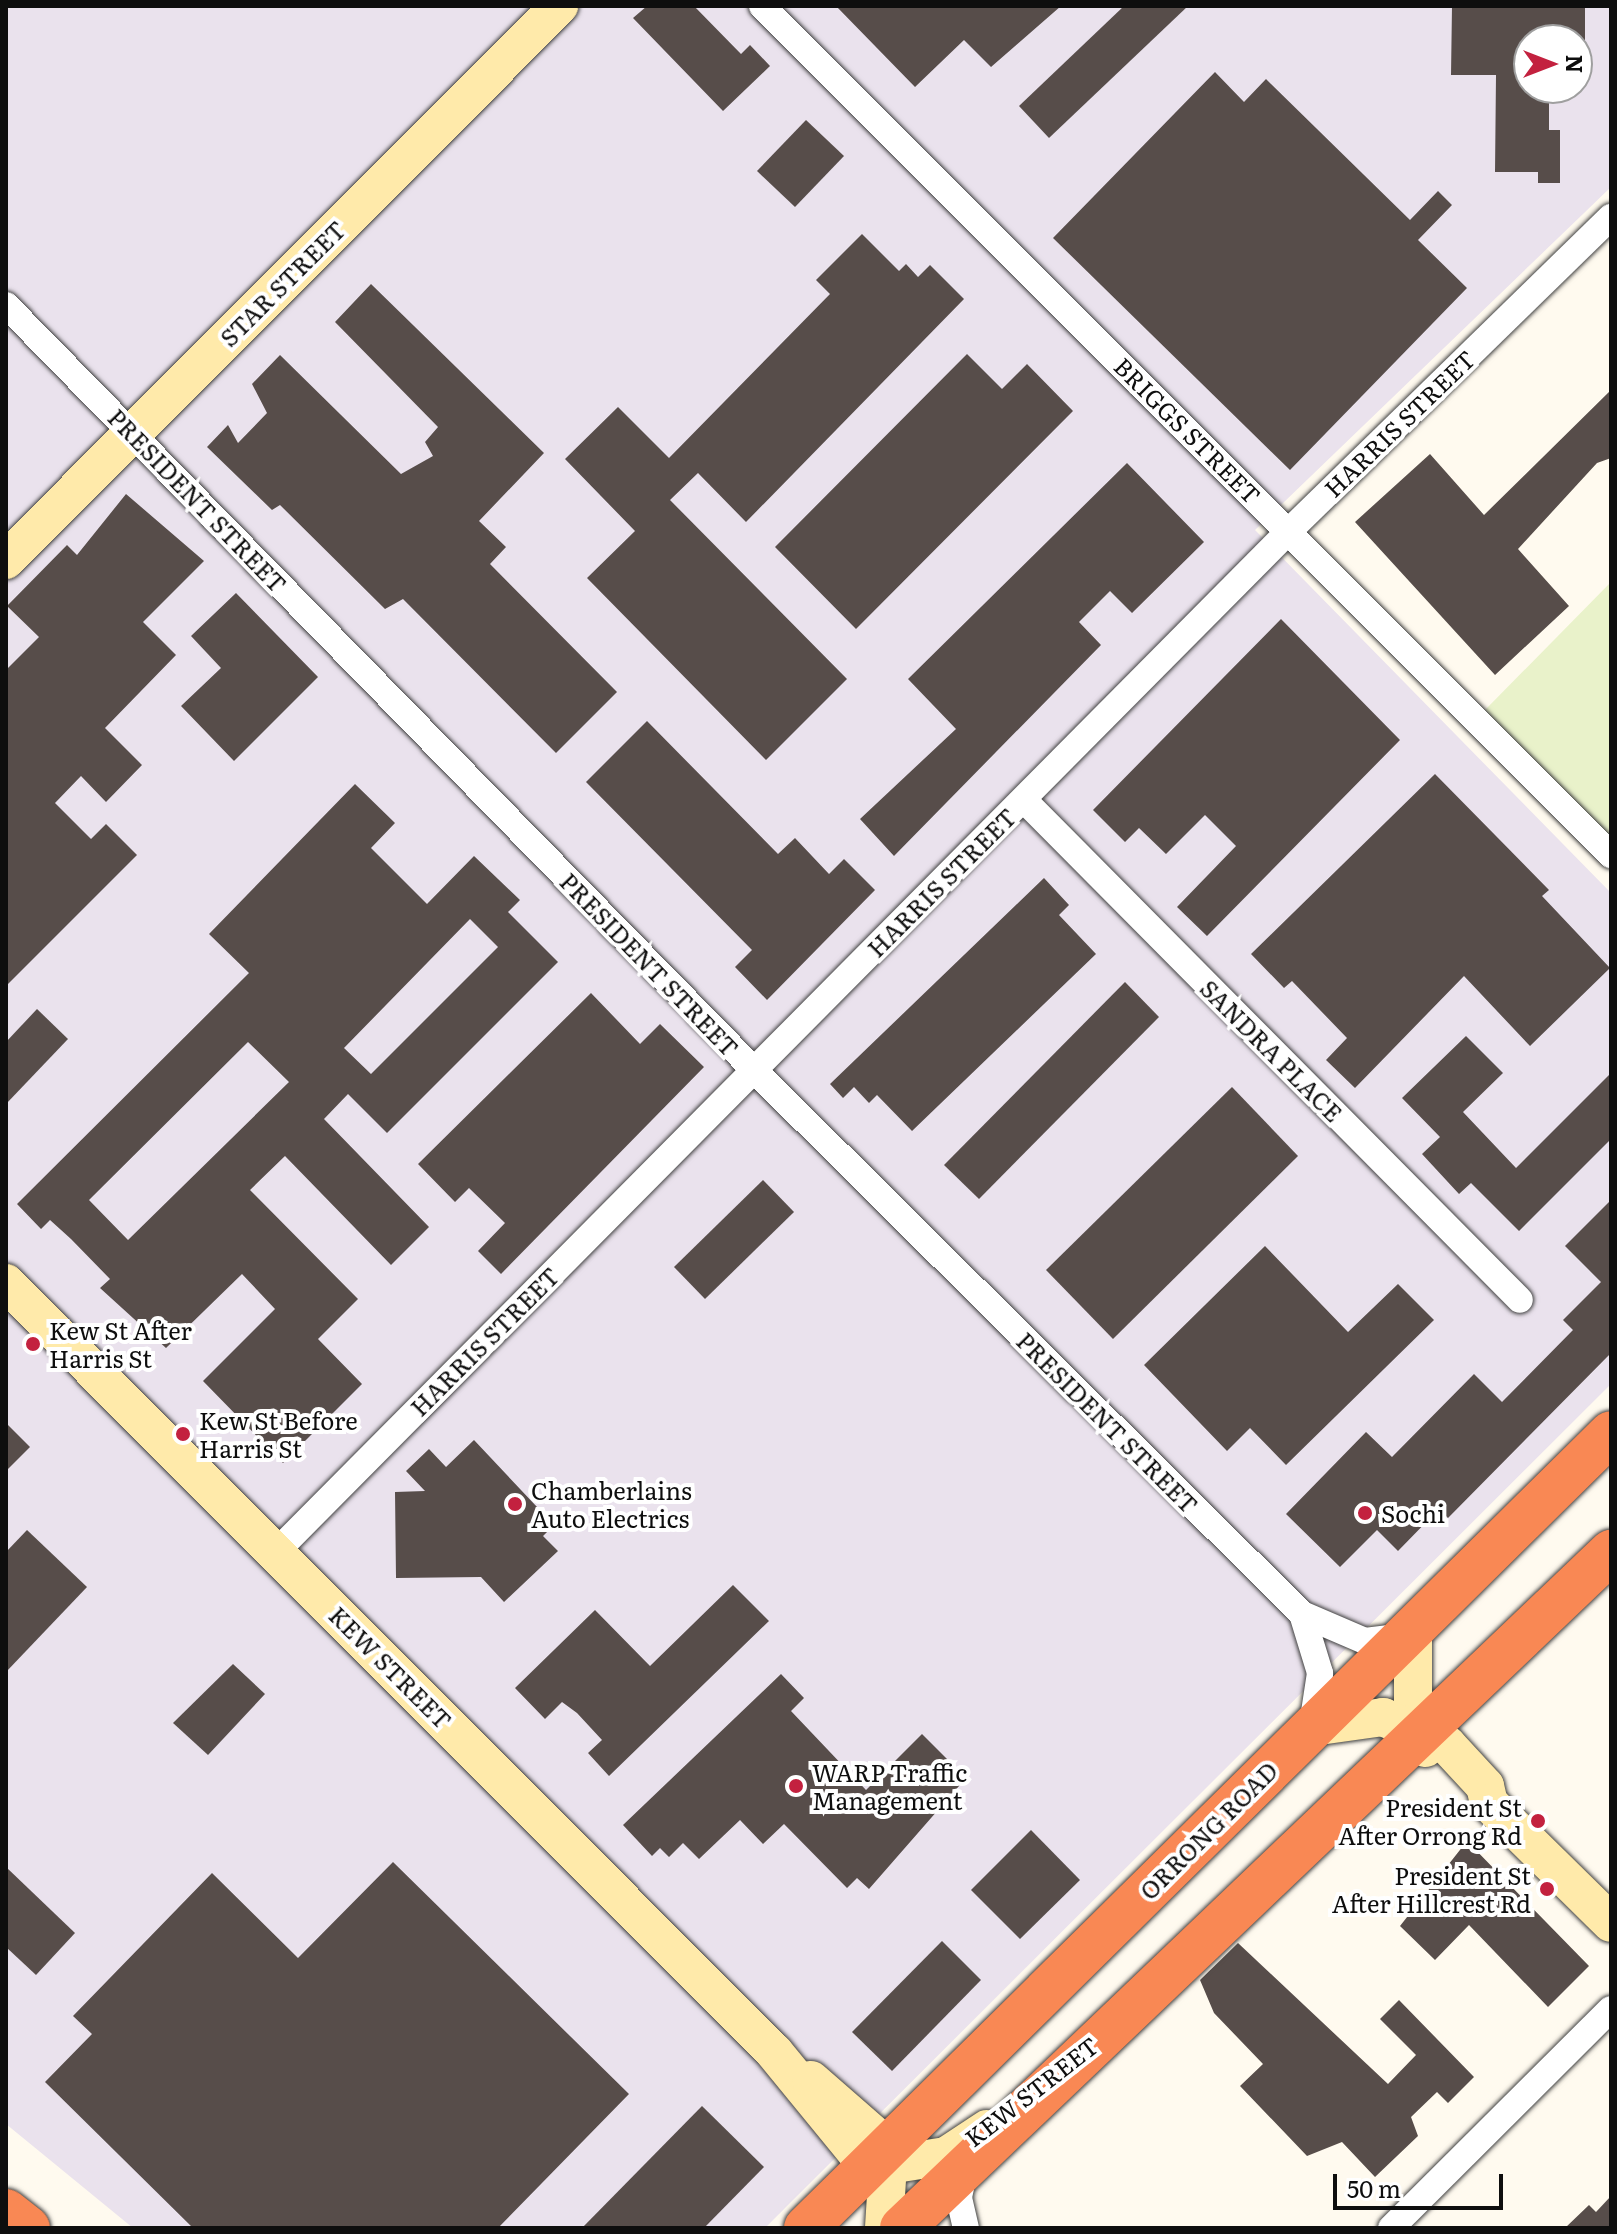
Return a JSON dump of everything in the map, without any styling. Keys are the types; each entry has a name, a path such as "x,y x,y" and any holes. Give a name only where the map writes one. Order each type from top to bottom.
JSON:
{"highway":[{"name":"ORRONG ROAD","path":"806,2228 882,2162 1312,1727 1413,1634 1611,1433"},
{"path":"902,2228 1422,1737 1611,1552"},
{"path":"6,2211 28,2228"}],"street":[{"name":"STAR STREET","path":"6,560 559,6"},
{"name":"BRIGGS STREET","path":"762,6 1611,855"},
{"name":"HARRIS STREET","path":"276,1552 1289,531 1611,217"},
{"name":"PRESIDENT STREET","path":"6,305 753,1069 1302,1614 1365,1641 1413,1634"},
{"name":"SANDRA PLACE","path":"1024,800 1520,1300"},
{"name":"KEW STREET","path":"6,1283 882,2162 946,2156 976,2138 1123,2018"},
{"name":"PRESIDENT STREET","path":"1302,1614 1320,1673 1312,1727"},
{"path":"1413,1634 1413,1710 1422,1737"},
{"path":"1312,1727 1383,1717 1422,1737 1447,1745 1485,1786 1489,1803 1611,1923"},
{"path":"1391,2228 1611,2009"},
{"path":"882,2162 884,2228"},
{"name":"KEW STREET","path":"965,2169 959,2198 966,2228"}],"shaded area":[{"path":"6,6 1611,6 1611,187 1255,530 1611,893 1611,1384 765,2228 133,2228 6,2124"}],"green space":[{"path":"1611,582 1611,838 1485,710"}],"building":[{"path":"647,6 694,6 741,54 750,45 770,66 723,111 633,18"},
{"path":"836,6 1061,6 991,67 964,40 915,87"},
{"path":"1124,6 1188,6 1049,138 1019,106"},
{"path":"1452,6 1585,6 1585,24 1513,24 1513,104 1549,104 1549,130 1560,130 1560,183 1538,183 1538,172 1495,172 1496,75 1451,75"},
{"path":"1215,72 1244,102 1266,79 1410,220 1438,191 1452,205 1418,240 1467,288 1290,470 1053,238"},
{"path":"806,120 844,156 795,207 757,171"},
{"path":"862,234 899,271 906,264 918,277 930,265 964,299 746,522 698,473 670,500 847,679 766,760 587,578 635,531 565,459 618,407 669,458 830,294 816,280"},
{"path":"371,284 544,453 479,521 506,547 490,564 617,692 556,753 403,599 385,609 280,505 272,510 207,447 228,425 238,443 267,413 252,384 280,355 401,474 433,456 425,442 438,427 335,322"},
{"path":"967,354 1002,389 1027,364 1073,411 856,629 775,547"},
{"path":"1611,390 1611,458 1597,463 1518,549 1569,606 1495,675 1355,522 1430,454 1484,515"},
{"path":"1127,463 1204,542 1132,613 1110,591 1079,622 1101,645 894,856 860,819 956,729 908,679"},
{"path":"126,494 204,561 143,622 176,655 105,728 142,765 106,802 81,776 55,803 91,839 106,824 137,855 6,986 6,670 39,637 7,606 67,545 77,555"},
{"path":"236,593 318,677 234,761 181,706 221,668 191,636"},
{"path":"1281,619 1400,740 1207,936 1177,907 1236,846 1205,815 1166,854 1139,828 1125,842 1093,810"},
{"path":"647,721 778,854 795,838 829,874 844,859 875,890 767,1000 735,967 752,950 586,782"},
{"path":"1435,774 1549,890 1542,896 1610,968 1530,1046 1464,976 1355,1088 1326,1060 1347,1038 1292,981 1284,988 1251,954"},
{"path":"355,784 395,823 371,848 427,904 474,856 520,900 508,912 558,962 387,1133 348,1094 324,1119 429,1227 391,1265 285,1156 250,1190 358,1299 318,1339 362,1384 283,1463 203,1381 275,1309 242,1274 166,1348 100,1288 110,1279 71,1239 50,1220 41,1229 17,1204 249,973 209,934","holes":["470,919 498,947 371,1074 344,1048","248,1042 289,1082 128,1240 89,1200"]},
{"path":"1044,878 1069,905 1059,915 1096,954 912,1131 877,1095 869,1103 854,1087 843,1098 830,1084"},
{"path":"1125,982 1159,1017 979,1199 944,1165"},
{"path":"591,993 640,1044 660,1024 704,1067 501,1274 478,1251 505,1223 469,1188 455,1202 418,1164"},
{"path":"37,1009 68,1039 6,1104 6,1042"},
{"path":"1466,1036 1503,1073 1463,1112 1516,1168 1611,1073 1611,1139 1519,1231 1471,1183 1459,1194 1422,1154 1440,1137 1402,1098"},
{"path":"1232,1087 1298,1156 1113,1339 1046,1270"},
{"path":"763,1180 794,1212 705,1299 674,1267"},
{"path":"1611,1200 1611,1353 1448,1518 1439,1509 1398,1551 1377,1530 1340,1567 1286,1514 1366,1432 1392,1457 1474,1374 1502,1402 1573,1330 1563,1320 1601,1282 1565,1246"},
{"path":"1265,1246 1348,1332 1398,1284 1434,1320 1286,1465 1250,1428 1227,1451 1144,1365"},
{"path":"6,1423 30,1447 6,1471"},
{"path":"474,1440 554,1525 543,1536 558,1551 504,1602 481,1577 396,1578 395,1492 425,1491 406,1471 429,1449 446,1467"},
{"path":"27,1530 87,1587 6,1672 6,1552"},
{"path":"733,1585 769,1621 609,1776 588,1753 602,1740 577,1713 562,1702 545,1719 515,1688 595,1610 650,1666"},
{"path":"233,1664 265,1694 208,1755 173,1723"},
{"path":"781,1674 804,1698 791,1711 866,1790 922,1734 966,1778 869,1889 857,1878 847,1888 784,1824 763,1844 740,1820 699,1859 683,1843 669,1857 660,1848 652,1856 623,1825"},
{"path":"1031,1830 1080,1880 1020,1939 971,1890"},
{"path":"1467,1841 1589,1966 1548,2007 1469,1925 1435,1960 1400,1926"},
{"path":"393,1862 629,2094 498,2228 193,2228 45,2082 92,2034 73,2016 212,1873 298,1958"},
{"path":"6,1867 75,1933 36,1975 6,1947"},
{"path":"942,1941 981,1980 892,2071 852,2032"},
{"path":"1238,1943 1388,2084 1416,2055 1380,2019 1399,2000 1474,2077 1448,2103 1437,2092 1411,2117 1418,2136 1375,2177 1342,2142 1307,2156 1240,2086 1263,2064 1214,2013 1200,1980"},
{"path":"702,2106 764,2167 704,2228 582,2228"},
{"path":"1611,2196 1611,2228 1565,2228 1589,2205 1596,2212"}],"place":[{"name":"Kew St After Harris St","path":"33,1344"},
{"name":"Kew St Before Harris St","path":"183,1434"},
{"name":"Chamberlains Auto Electrics","path":"515,1504"},
{"name":"Sochi","path":"1365,1513"},
{"name":"WARP Traffic Management","path":"796,1786"},
{"name":"President St After Orrong Rd","path":"1538,1821"},
{"name":"President St After Hillcrest Rd","path":"1547,1889"}]}
